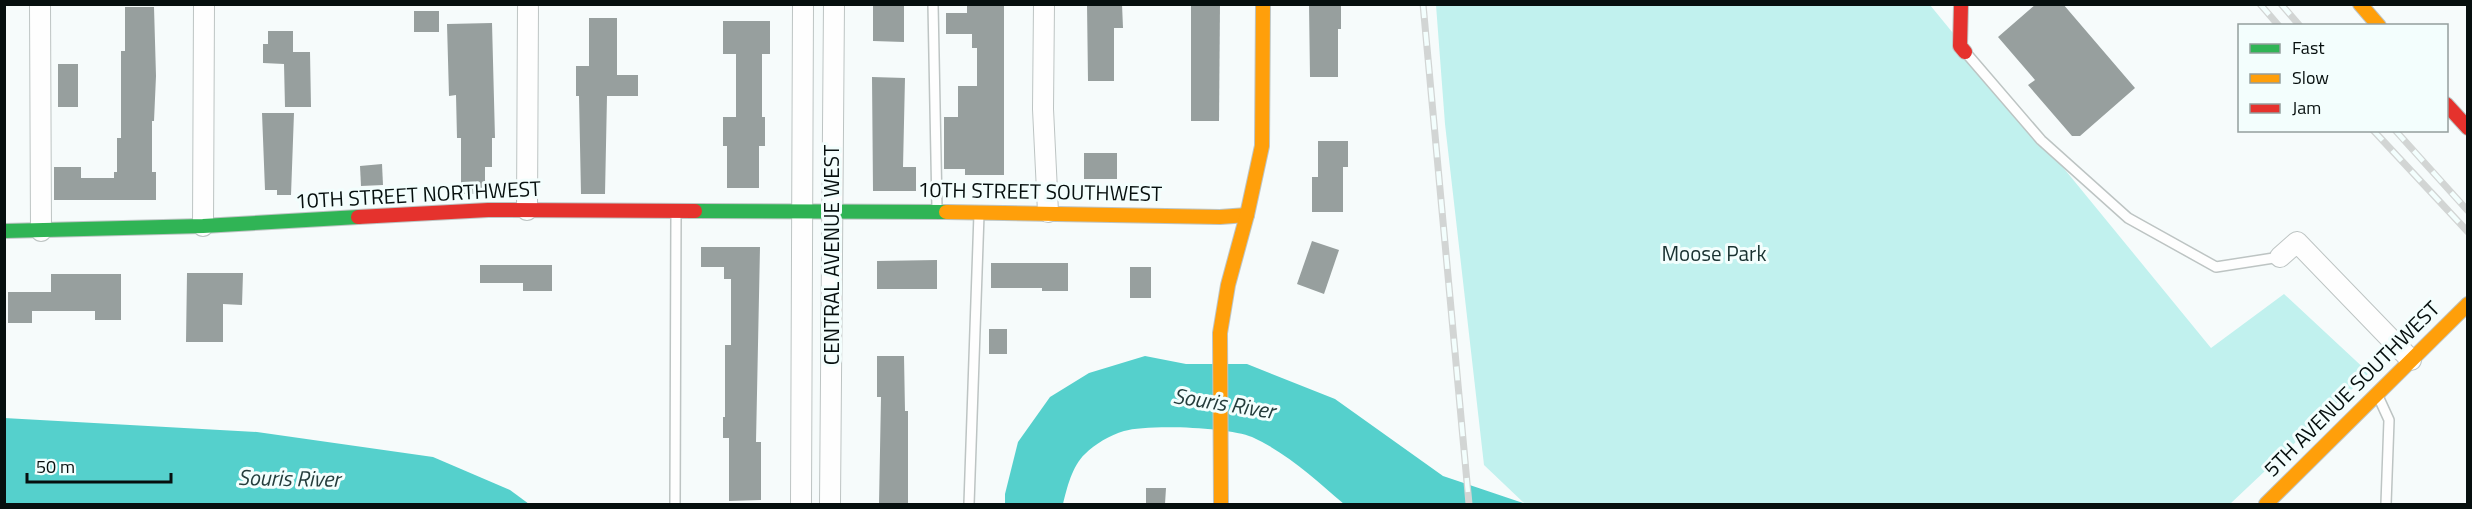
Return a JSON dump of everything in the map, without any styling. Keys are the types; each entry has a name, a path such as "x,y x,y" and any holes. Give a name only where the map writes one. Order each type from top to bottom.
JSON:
{"street":[{"path":"40,4 41,231"},
{"path":"203,226 204,4"},
{"path":"527,210 528,4"},
{"name":"CENTRAL AVENUE WEST","path":"801,504 804,211 803,4"},
{"name":"CENTRAL AVENUE WEST","path":"831,504 834,4"},
{"path":"1044,4 1042,109 1048,212"},
{"path":"1221,504 1220,333 1227,285 1247,215 1262,146 1263,4"},
{"path":"1961,4 1960,46 1965,52"},
{"path":"2360,4 2377,24"},
{"path":"2448,106 2468,128"},
{"name":"10TH STREET NORTHWEST","path":"4,231 203,226 488,210 833,211"},
{"name":"10TH STREET SOUTHWEST","path":"833,211 1048,212 1220,217 1247,215"},
{"path":"2280,257 2297,242 2411,360"},
{"name":"5TH AVENUE SOUTHWEST","path":"2266,504 2466,308"}],"lane":[{"path":"933,4 937,211"},
{"path":"1965,52 2041,140 2128,218 2216,267 2280,257"},
{"path":"675,504 676,210"},
{"path":"969,504 979,212"},
{"path":"2377,393 2389,420 2386,504"}],"green space":[{"name":"Moose Park","path":"1436,5 1930,5 2211,348 2284,294 2369,373 2230,504 1525,504 1484,465 1445,124"}],"water":[{"name":"Souris River","path":"1145,356 1186,364 1247,364 1335,399 1443,476 1526,504 1344,504 1289,459 1252,437 1226,431 1169,427 1124,431 1108,437 1093,447 1080,459 1063,504 1005,504 1005,494 1018,442 1050,397 1089,373"},
{"name":"Souris River","path":"4,418 257,432 433,457 510,490 529,504 5,504"}],"building":[{"path":"873,4 904,4 904,42 873,41"},
{"path":"967,4 1004,4 1004,175 965,175 965,169 944,169 944,117 958,117 958,86 977,86 977,48 972,48 972,34 946,34 946,13 967,13"},
{"path":"1087,4 1122,4 1123,28 1114,28 1114,81 1088,81"},
{"path":"1191,4 1220,4 1219,121 1191,121"},
{"path":"1309,4 1341,4 1341,29 1338,29 1338,77 1310,77"},
{"path":"2036,4 2063,4 2135,88 2080,136 2072,136 2028,85 2035,80 1998,37"},
{"path":"125,7 154,7 156,76 154,121 152,121 152,172 156,172 156,200 54,200 54,167 81,167 81,178 114,178 114,172 117,172 117,138 121,138 121,51 125,51"},
{"path":"414,11 439,11 439,32 414,32"},
{"path":"589,18 617,18 617,75 638,75 638,96 607,96 605,194 581,194 579,96 576,96 576,66 589,66"},
{"path":"723,21 770,21 770,54 762,54 762,117 765,117 765,146 759,146 759,188 727,188 727,146 723,146 723,117 736,117 736,54 723,54"},
{"path":"492,23 495,138 492,138 492,167 485,167 485,194 461,194 461,138 457,138 456,95 449,96 447,24"},
{"path":"268,31 293,31 293,52 310,52 311,107 285,107 284,64 263,63 263,44 268,44"},
{"path":"58,64 78,64 78,107 58,107"},
{"path":"872,77 905,78 903,167 916,167 916,191 873,191"},
{"path":"262,113 294,113 291,195 277,195 277,190 265,190"},
{"path":"1318,141 1348,141 1348,167 1343,167 1343,212 1312,212 1312,177 1318,177"},
{"path":"1084,153 1117,153 1117,179 1084,179"},
{"path":"382,164 383,185 361,186 360,166"},
{"path":"1312,241 1339,250 1324,294 1297,284"},
{"path":"701,247 760,247 756,442 761,442 761,500 729,501 729,438 723,438 723,417 725,417 725,345 731,345 731,279 724,279 724,267 701,267"},
{"path":"937,260 937,289 877,289 877,261"},
{"path":"991,263 1068,263 1068,291 1042,291 1042,288 991,288"},
{"path":"480,265 552,265 552,291 523,291 523,283 480,283"},
{"path":"1130,267 1151,267 1151,298 1130,298"},
{"path":"187,273 243,273 242,305 223,304 223,342 186,342"},
{"path":"51,274 121,274 121,320 95,320 95,311 32,311 32,323 8,323 8,292 51,292"},
{"path":"989,329 1007,329 1007,354 989,354"},
{"path":"877,356 904,356 905,411 908,411 908,504 879,504 881,397 877,397"},
{"path":"1146,488 1166,488 1165,504 1146,504"}],"railway":[{"path":"1423,4 1469,504"},
{"path":"2260,4 2277,24"},
{"path":"2281,4 2298,24"},
{"path":"2375,132 2468,232"},
{"path":"2397,132 2468,211"}],"traffic: fast":[{"path":"695,211 946,212"},
{"path":"4,231 203,226 358,217"}],"traffic: slow":[{"path":"1221,504 1220,333 1228,285 1247,215 1262,146 1263,4"},
{"path":"2360,4 2377,24"},
{"path":"946,212 1220,217 1247,215"},
{"path":"2266,504 2468,304"}],"traffic: jam":[{"path":"1961,4 1960,46 1965,52"},
{"path":"2448,106 2468,128"},
{"path":"358,217 488,210 695,211"}]}
